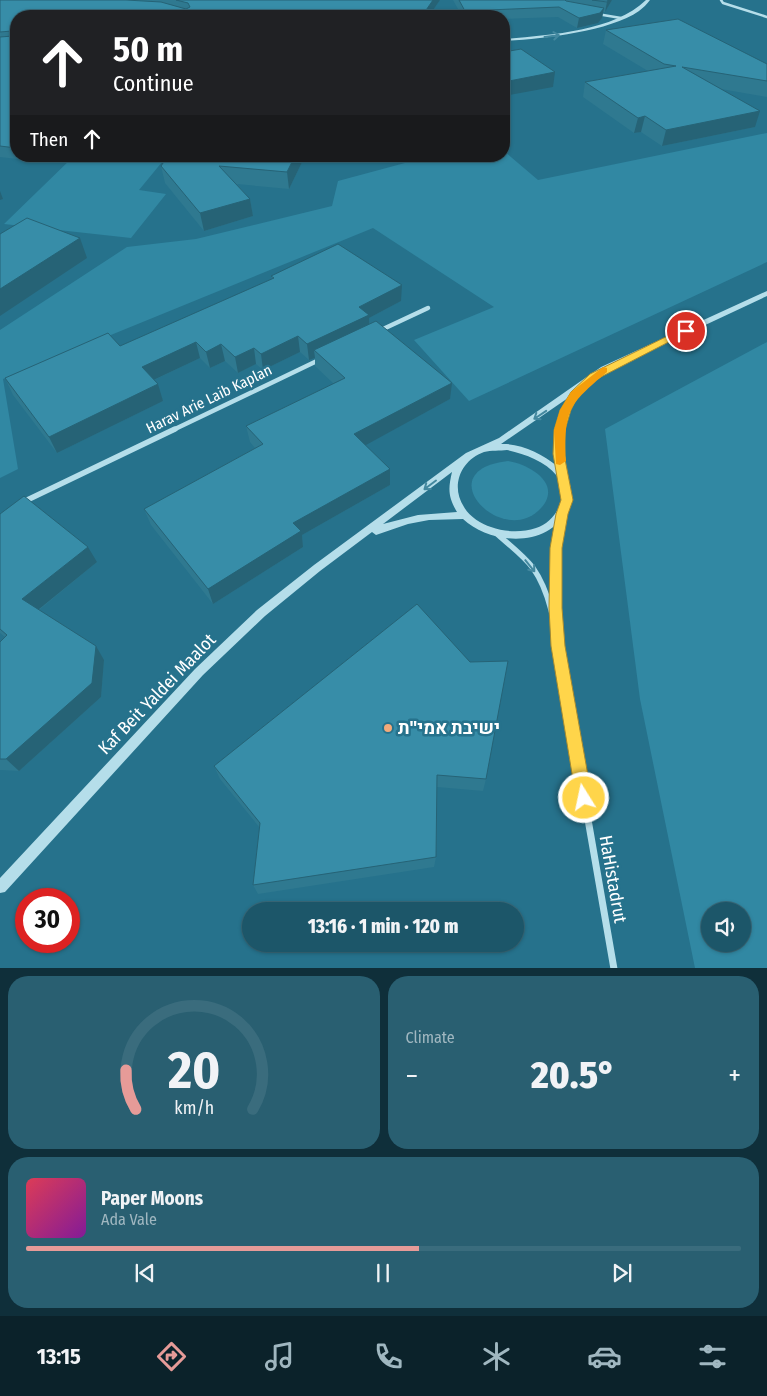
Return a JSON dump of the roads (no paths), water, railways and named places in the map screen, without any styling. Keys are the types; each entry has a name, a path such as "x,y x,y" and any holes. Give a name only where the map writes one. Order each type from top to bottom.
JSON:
{"street":[{"path":"510,39 569,34 621,18 648,0"},
{"path":"721,0 732,6 767,18"},
{"path":"593,13 621,18"},
{"path":"593,376 574,394 566,410 560,430 559,454 567,500 562,514 549,527 538,532 517,535 495,532 480,527 464,515 454,500 451,485 458,466 469,456 502,440 593,376 767,292"},
{"path":"375,333 428,308"},
{"name":"Harav Arie Laib Kaplan","path":"18,505 321,359"},
{"path":"485,449 507,447 525,450 553,465 565,484"},
{"name":"Kaf Beit Yaldei Maalot","path":"0,887 199,672 261,613 317,568 355,542 469,456"},
{"name":"HaHistadrut","path":"558,646 554,589 556,548 562,514"},
{"name":"Kaf Beit Yaldei Maalot","path":"355,542 400,521 416,517 464,515"},
{"name":"HaHistadrut","path":"495,532 532,567 543,586 558,646 614,968"}],"place":[{"name":"ישיבת אמי\"ת","path":"388,728"}]}
